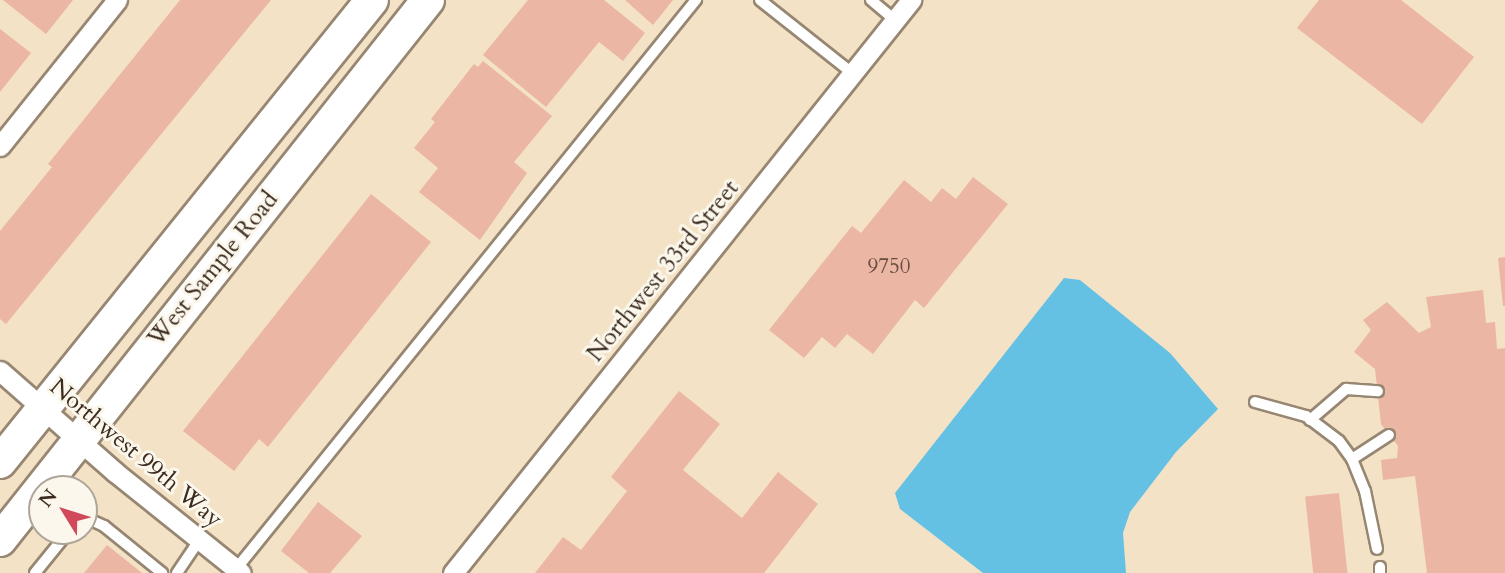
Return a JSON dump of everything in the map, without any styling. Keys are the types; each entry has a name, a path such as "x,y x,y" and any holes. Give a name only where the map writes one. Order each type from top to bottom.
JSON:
{"main road":[{"name":"West Sample Road","path":"0,462 372,0"},
{"path":"345,105 380,33 404,0"},
{"name":"West Sample Road","path":"0,540 77,438 428,0"}],"street":[{"path":"0,146 117,0"},
{"name":"Northwest 33rd Street","path":"453,573 911,0"},
{"name":"Northwest 99th Way","path":"0,371 239,571"}],"lane":[{"path":"239,571 696,0"},
{"path":"760,0 852,73"},
{"path":"871,0 895,20"},
{"path":"1310,420 1346,389 1378,391"},
{"path":"1255,402 1310,420 1339,441 1352,459 1365,491 1377,550"},
{"path":"1352,459 1389,435"},
{"path":"98,523 162,573"},
{"path":"177,573 200,540"},
{"path":"35,573 58,545"}],"water":[{"path":"1064,278 1080,280 1170,353 1218,409 1176,452 1130,512 1123,533 1126,573 983,573 900,509 895,493"}],"building":[{"path":"3,0 73,0 46,34"},
{"path":"180,0 271,0 6,324 0,319 0,231 52,167 48,164"},
{"path":"528,0 604,0 645,33 623,61 599,42 546,107 483,55"},
{"path":"625,0 673,0 653,25"},
{"path":"1319,0 1401,0 1474,57 1422,124 1297,28"},
{"path":"0,29 31,53 0,92"},
{"path":"483,61 552,116 514,162 527,173 480,240 419,192 438,168 414,148 435,122 431,119 474,64 478,67"},
{"path":"973,177 1008,204 924,308 915,300 873,354 847,334 835,348 822,337 804,358 769,330 852,226 861,233 904,180 931,202 942,188 956,199"},
{"path":"371,194 431,242 268,447 259,439 234,471 183,431"},
{"path":"1505,257 1505,306 1503,306 1498,258"},
{"path":"1483,290 1486,323 1495,322 1497,349 1505,348 1505,573 1427,573 1415,476 1383,480 1381,460 1397,458 1398,446 1381,424 1375,369 1354,352 1371,330 1363,320 1387,302 1419,333 1431,327 1426,297"},
{"path":"679,391 720,424 683,470 742,518 778,472 818,504 764,573 535,573 563,537 581,550 627,491 611,477"},
{"path":"1339,493 1347,573 1313,573 1305,497"},
{"path":"318,502 362,536 330,573 309,573 281,551"},
{"path":"107,545 142,573 84,573"}]}
